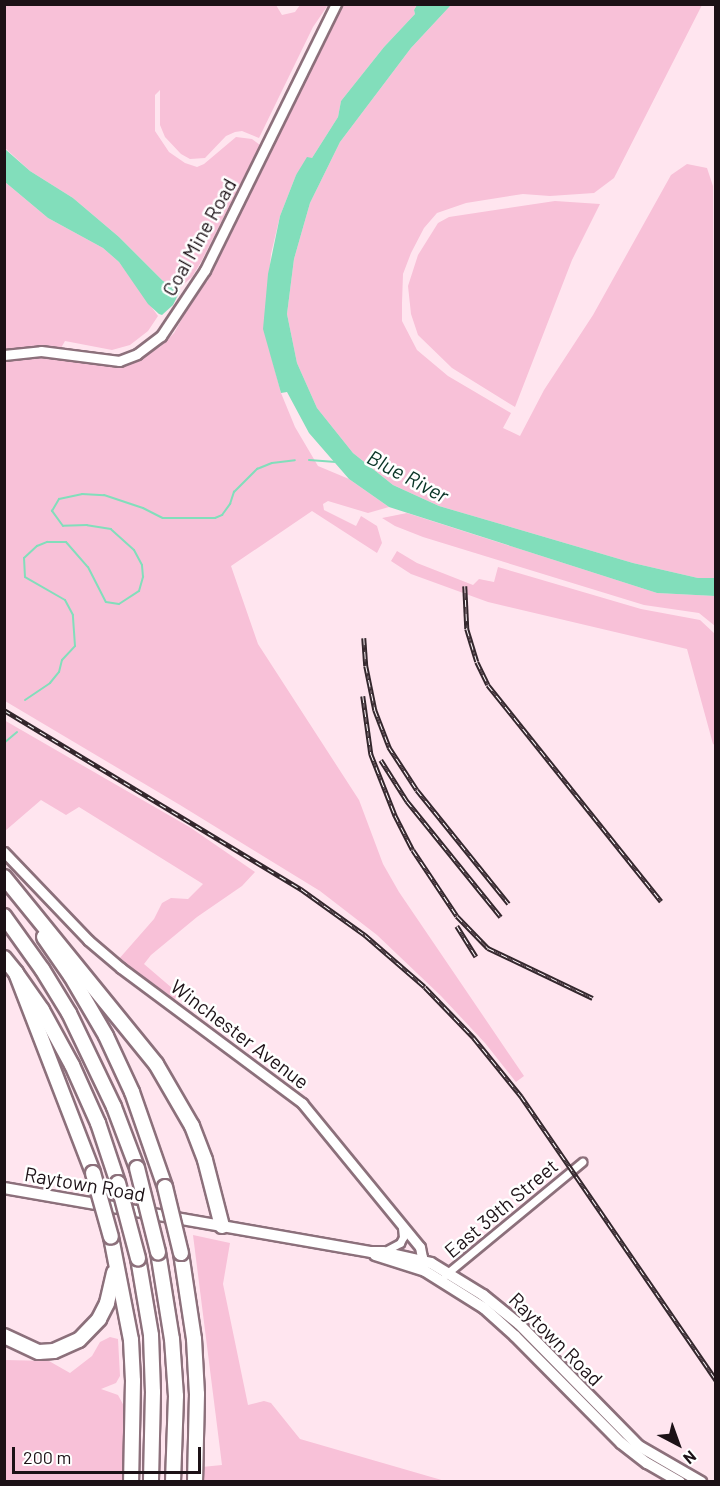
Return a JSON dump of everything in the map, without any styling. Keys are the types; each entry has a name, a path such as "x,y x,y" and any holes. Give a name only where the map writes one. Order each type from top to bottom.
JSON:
{"highway":[{"path":"4,877 156,1064 192,1126 205,1160 222,1226"},
{"path":"4,885 71,976 106,1036 132,1092 165,1187 181,1253 194,1339 197,1394 195,1482"},
{"path":"4,916 42,969 69,1013 114,1107 137,1168 158,1252 172,1339 176,1396 173,1482"},
{"path":"4,958 42,1010 72,1065 98,1123 118,1183 138,1258 151,1335 153,1392 151,1482"},
{"path":"16,973 93,1173 111,1237 130,1340 133,1381 131,1482"},
{"path":"7,1336 39,1352 54,1351 79,1340 94,1325 107,1303 116,1265"}],"main road":[{"name":"Raytown Road","path":"4,1188 371,1252 383,1252 420,1265 445,1276 497,1318 546,1359 646,1463 680,1482"},
{"name":"Raytown Road","path":"371,1252 379,1258 420,1265"},
{"name":"Raytown Road","path":"624,1440 701,1482"}],"street":[{"name":"Coal Mine Road","path":"4,355 41,351 119,361 137,354 161,336 205,270 336,4"},
{"name":"Winchester Avenue","path":"4,852 88,940 302,1102 420,1247 420,1265"},
{"name":"East 39th Street","path":"445,1276 582,1162"},
{"path":"383,1252 400,1243 402,1227"}],"shaded area":[{"path":"4,5 276,5 282,15 295,12 300,5 328,5 313,27 259,138 242,131 235,132 226,136 205,158 190,159 181,154 165,137 160,125 160,90 155,95 155,131 169,152 185,163 197,167 204,164 236,137 252,139 260,145 201,262 192,277 179,288 163,281 119,237 73,198 30,171 5,148"},
{"path":"340,5 417,5 414,10 415,14 384,47 341,101 338,117 312,158 296,175 280,216 271,254 264,329 281,393 295,427 318,466 349,479 389,507 368,513 328,501 323,504 324,510 356,526 361,516 377,526 382,543 377,553 312,511 231,566 258,644 359,800 383,864 399,892 524,1076 516,1082 485,1043 441,996 377,935 320,891 5,701 5,360 37,357 112,366 125,365 160,347 174,333 200,287 208,281 207,275"},
{"name":"Blue River","path":"417,5 451,5 411,48 340,142 310,203 294,259 287,314 297,363 317,408 353,453 393,485 439,506 633,563 698,578 715,578 715,596 657,593 389,507 349,479 309,433 287,392 281,393 263,329 268,274 280,216 296,175 307,157 312,158 338,117 341,101 384,47 415,14 414,10"},
{"path":"451,5 702,5 614,178 594,193 550,196 523,194 466,203 437,213 424,228 403,274 402,321 417,350 448,376 511,413 503,428 520,436 544,390 593,315 671,175 687,164 707,168 713,186 715,578 698,578 633,563 439,506 393,485 353,453 317,408 297,363 287,314 294,259 310,203 340,142 411,48"},
{"path":"5,149 30,171 73,198 119,237 163,281 179,288 180,291 173,305 162,315 159,314 148,304 119,262 103,248 48,218 5,182"},
{"path":"5,182 48,218 103,248 119,262 158,316 148,331 130,345 112,350 65,341 61,348 5,350"},
{"path":"555,201 600,204 572,260 515,407 452,368 418,335 411,314 408,286 418,255 438,223 449,217"},
{"path":"407,513 657,593 715,596 715,626 699,613 644,605 423,537 382,518"},
{"path":"397,551 417,563 473,585 479,579 494,582 498,567 641,609 700,620 715,634 715,745 687,649 488,602 411,574 391,561"},
{"path":"4,720 191,828 255,872 242,886 197,917 151,955 144,964 179,994 172,1002 118,960 154,919 162,903 171,898 188,899 203,884 79,807 66,815 41,800 5,831"},
{"path":"193,1235 230,1243 223,1284 248,1405 264,1401 271,1403 300,1439 445,1481 200,1481 202,1467 222,1465"},
{"path":"110,1337 118,1339 120,1376 116,1383 101,1389 118,1395 125,1408 124,1481 5,1482 5,1360 49,1361 70,1373 92,1356 100,1342"}],"waterway":[{"path":"25,700 50,683 59,672 62,660 75,646 73,615 65,600 25,577 24,558 37,546 47,542 66,542 88,567 106,602 119,604 139,591 143,577 142,565 134,550 111,529 87,525 63,526 52,511 59,499 82,494 104,495 143,508 163,518 215,518 222,515 230,504 234,492 257,469 272,463 295,460"},
{"path":"309,460 336,462"},
{"path":"4,743 17,732"}],"railway":[{"path":"465,586 467,629 477,662 488,685 661,901"},
{"path":"364,638 366,666 375,710 389,747 417,790 509,904"},
{"path":"363,696 371,754 395,815 413,850 457,916 488,948 593,998"},
{"path":"4,710 301,889 365,935 425,987 474,1038 521,1096 716,1380"},
{"path":"381,760 407,801 501,917"},
{"path":"457,926 476,956"}]}
